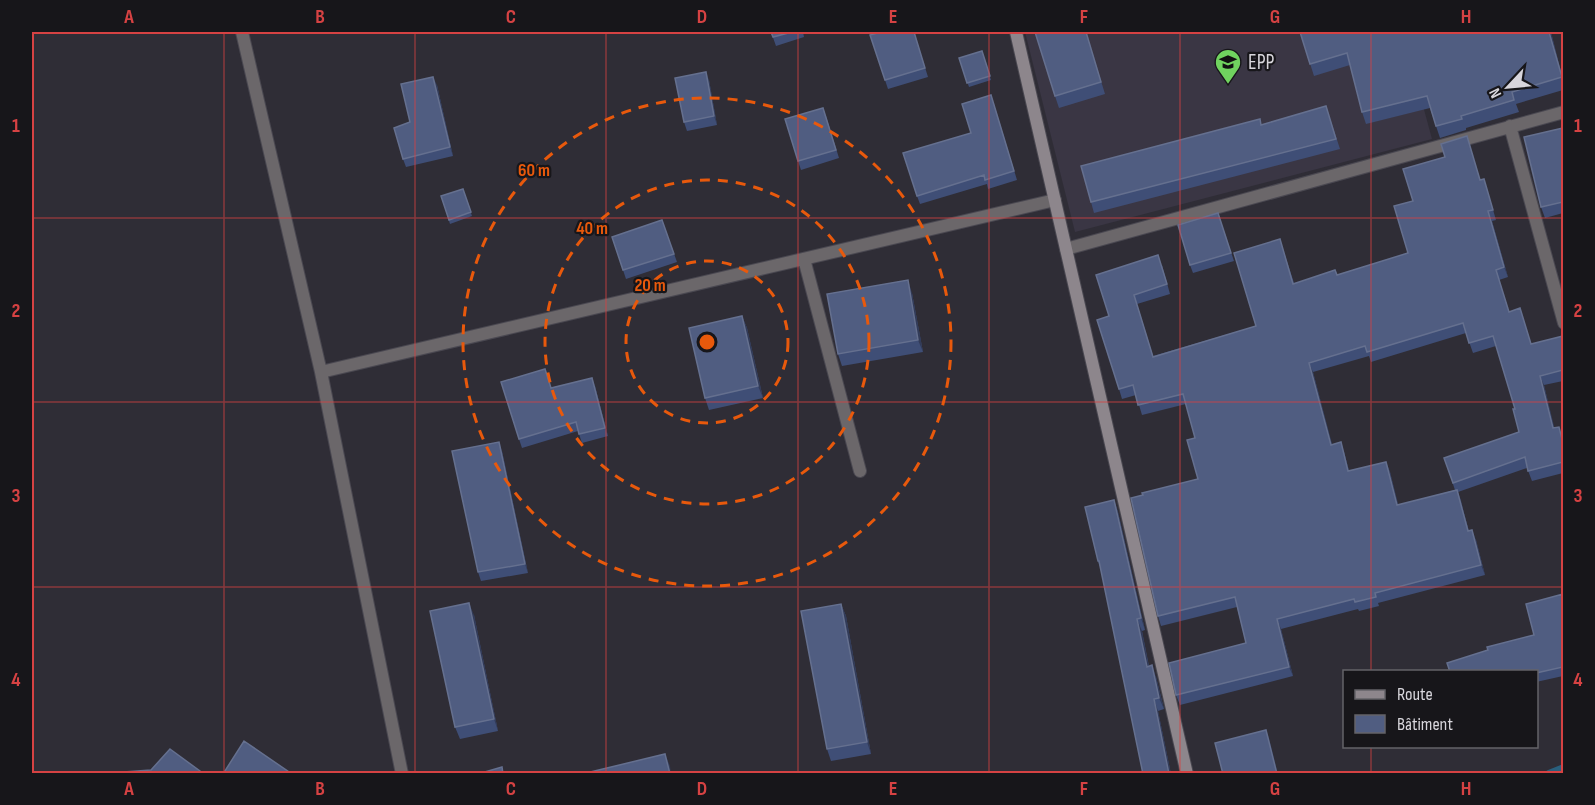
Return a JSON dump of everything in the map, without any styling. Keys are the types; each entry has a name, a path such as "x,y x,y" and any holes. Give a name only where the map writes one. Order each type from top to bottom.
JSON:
{"street":[{"path":"242,32 321,372 402,774"},
{"path":"1016,32 1187,774"},
{"path":"1066,249 1563,112"},
{"path":"1510,126 1563,322"},
{"path":"321,372 1055,200"},
{"path":"804,258 860,471"}],"shaded area":[{"name":"EPP","path":"1025,32 1403,32 1432,139 1075,232"}],"building":[{"path":"771,32 792,32 773,37"},
{"path":"881,32 914,32 925,68 885,80 870,35"},
{"path":"1035,32 1086,32 1101,82 1055,96"},
{"path":"1300,32 1549,32 1562,77 1512,92 1514,100 1436,126 1427,96 1362,112 1347,53 1310,64"},
{"path":"982,51 990,76 967,83 959,58"},
{"path":"706,72 714,116 684,122 675,78"},
{"path":"433,77 450,147 403,159 394,128 410,122 401,84"},
{"path":"991,95 1014,171 985,180 984,175 917,196 903,153 971,133 962,104"},
{"path":"1326,106 1336,139 1091,202 1081,166 1260,119 1261,125"},
{"path":"823,108 836,150 798,161 785,119"},
{"path":"1563,128 1563,202 1541,207 1524,137"},
{"path":"1467,136 1480,180 1484,179 1493,210 1488,211 1504,267 1496,270 1509,312 1520,308 1531,344 1563,336 1563,370 1540,376 1553,428 1559,427 1563,443 1563,462 1528,471 1525,457 1453,483 1444,458 1519,432 1513,409 1515,409 1493,336 1469,343 1463,323 1367,352 1365,346 1309,363 1331,445 1341,442 1348,471 1386,462 1397,505 1457,490 1468,531 1472,530 1481,565 1375,593 1376,597 1355,602 1354,599 1277,619 1289,667 1176,695 1169,663 1246,643 1235,597 1158,616 1131,498 1143,495 1142,493 1198,479 1187,440 1195,438 1183,394 1138,405 1133,385 1119,389 1097,320 1109,316 1096,275 1158,255 1167,284 1134,295 1153,357 1256,326 1234,253 1280,239 1293,284 1335,270 1337,275 1408,253 1394,206 1413,201 1403,169 1445,157 1441,144"},
{"path":"463,189 471,212 449,220 441,196"},
{"path":"1218,213 1231,253 1190,265 1178,225"},
{"path":"662,220 674,254 623,270 612,237"},
{"path":"908,280 918,340 838,354 827,294"},
{"path":"742,316 758,386 705,398 689,328"},
{"path":"545,369 551,388 592,378 605,428 579,434 576,422 519,439 501,382"},
{"path":"499,442 525,564 478,572 452,451"},
{"path":"1114,500 1141,618 1137,619 1147,667 1152,665 1159,698 1154,699 1169,774 1143,774 1099,561 1085,507"},
{"path":"1563,594 1563,667 1538,673 1538,670 1449,670 1447,663 1488,650 1487,647 1534,635 1526,604"},
{"path":"469,603 494,719 455,727 430,611"},
{"path":"841,604 867,742 827,749 801,611"},
{"path":"1266,730 1277,774 1223,774 1215,743"},
{"path":"244,741 292,774 223,774"},
{"path":"170,749 204,774 96,774 151,770"},
{"path":"665,754 670,774 582,774"},
{"path":"502,767 503,774 478,774"}],"waterway":[{"path":"1549,774 1564,768"}],"place":[{"name":"EPP","path":"1228,85"}]}
